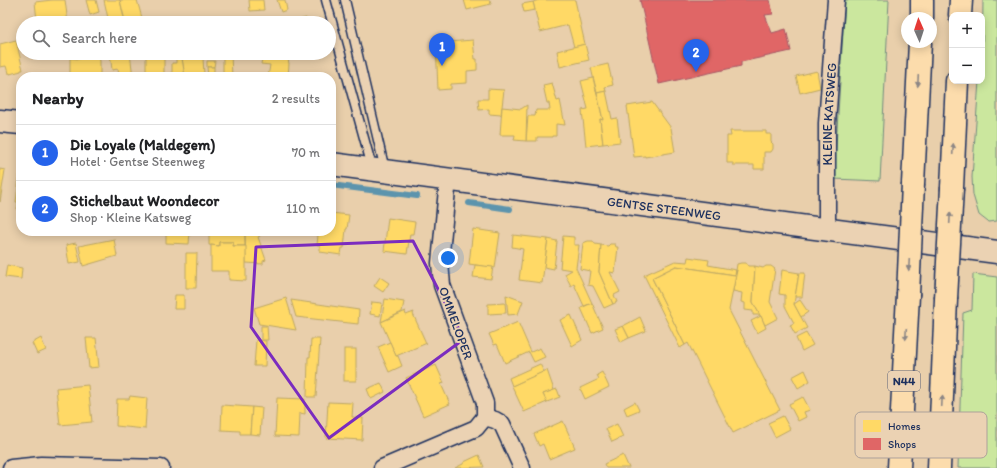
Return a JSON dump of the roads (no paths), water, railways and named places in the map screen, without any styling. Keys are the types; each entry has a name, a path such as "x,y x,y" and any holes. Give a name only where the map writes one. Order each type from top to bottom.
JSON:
{"highway":[{"path":"922,0 922,12"},
{"path":"960,12 961,0"},
{"name":"N44","path":"902,412 920,48"},
{"path":"941,412 957,84"},
{"name":"N44","path":"899,468 900,458"},
{"path":"939,458 939,468"}],"street":[{"name":"KLEINE KATSWEG","path":"827,229 827,123 836,0"},
{"path":"0,121 16,123"},
{"name":"GENTSE STEENWEG","path":"336,165 997,252"},
{"name":"OMMELOPER","path":"448,179 440,263 442,285 485,403 485,417"},
{"path":"382,468 476,428 485,417 502,424 522,468"},
{"path":"11,468 41,464 161,468"}],"lane":[{"path":"326,0 331,16"},
{"path":"346,0 379,170"},
{"path":"336,32 379,170"}],"waterway":[{"path":"336,186 417,196"},
{"path":"469,203 510,209"}],"place":[{"name":"Die Loyale (Maldegem)","path":"442,66"},
{"name":"Stichelbaut Woondecor","path":"696,72"}]}
